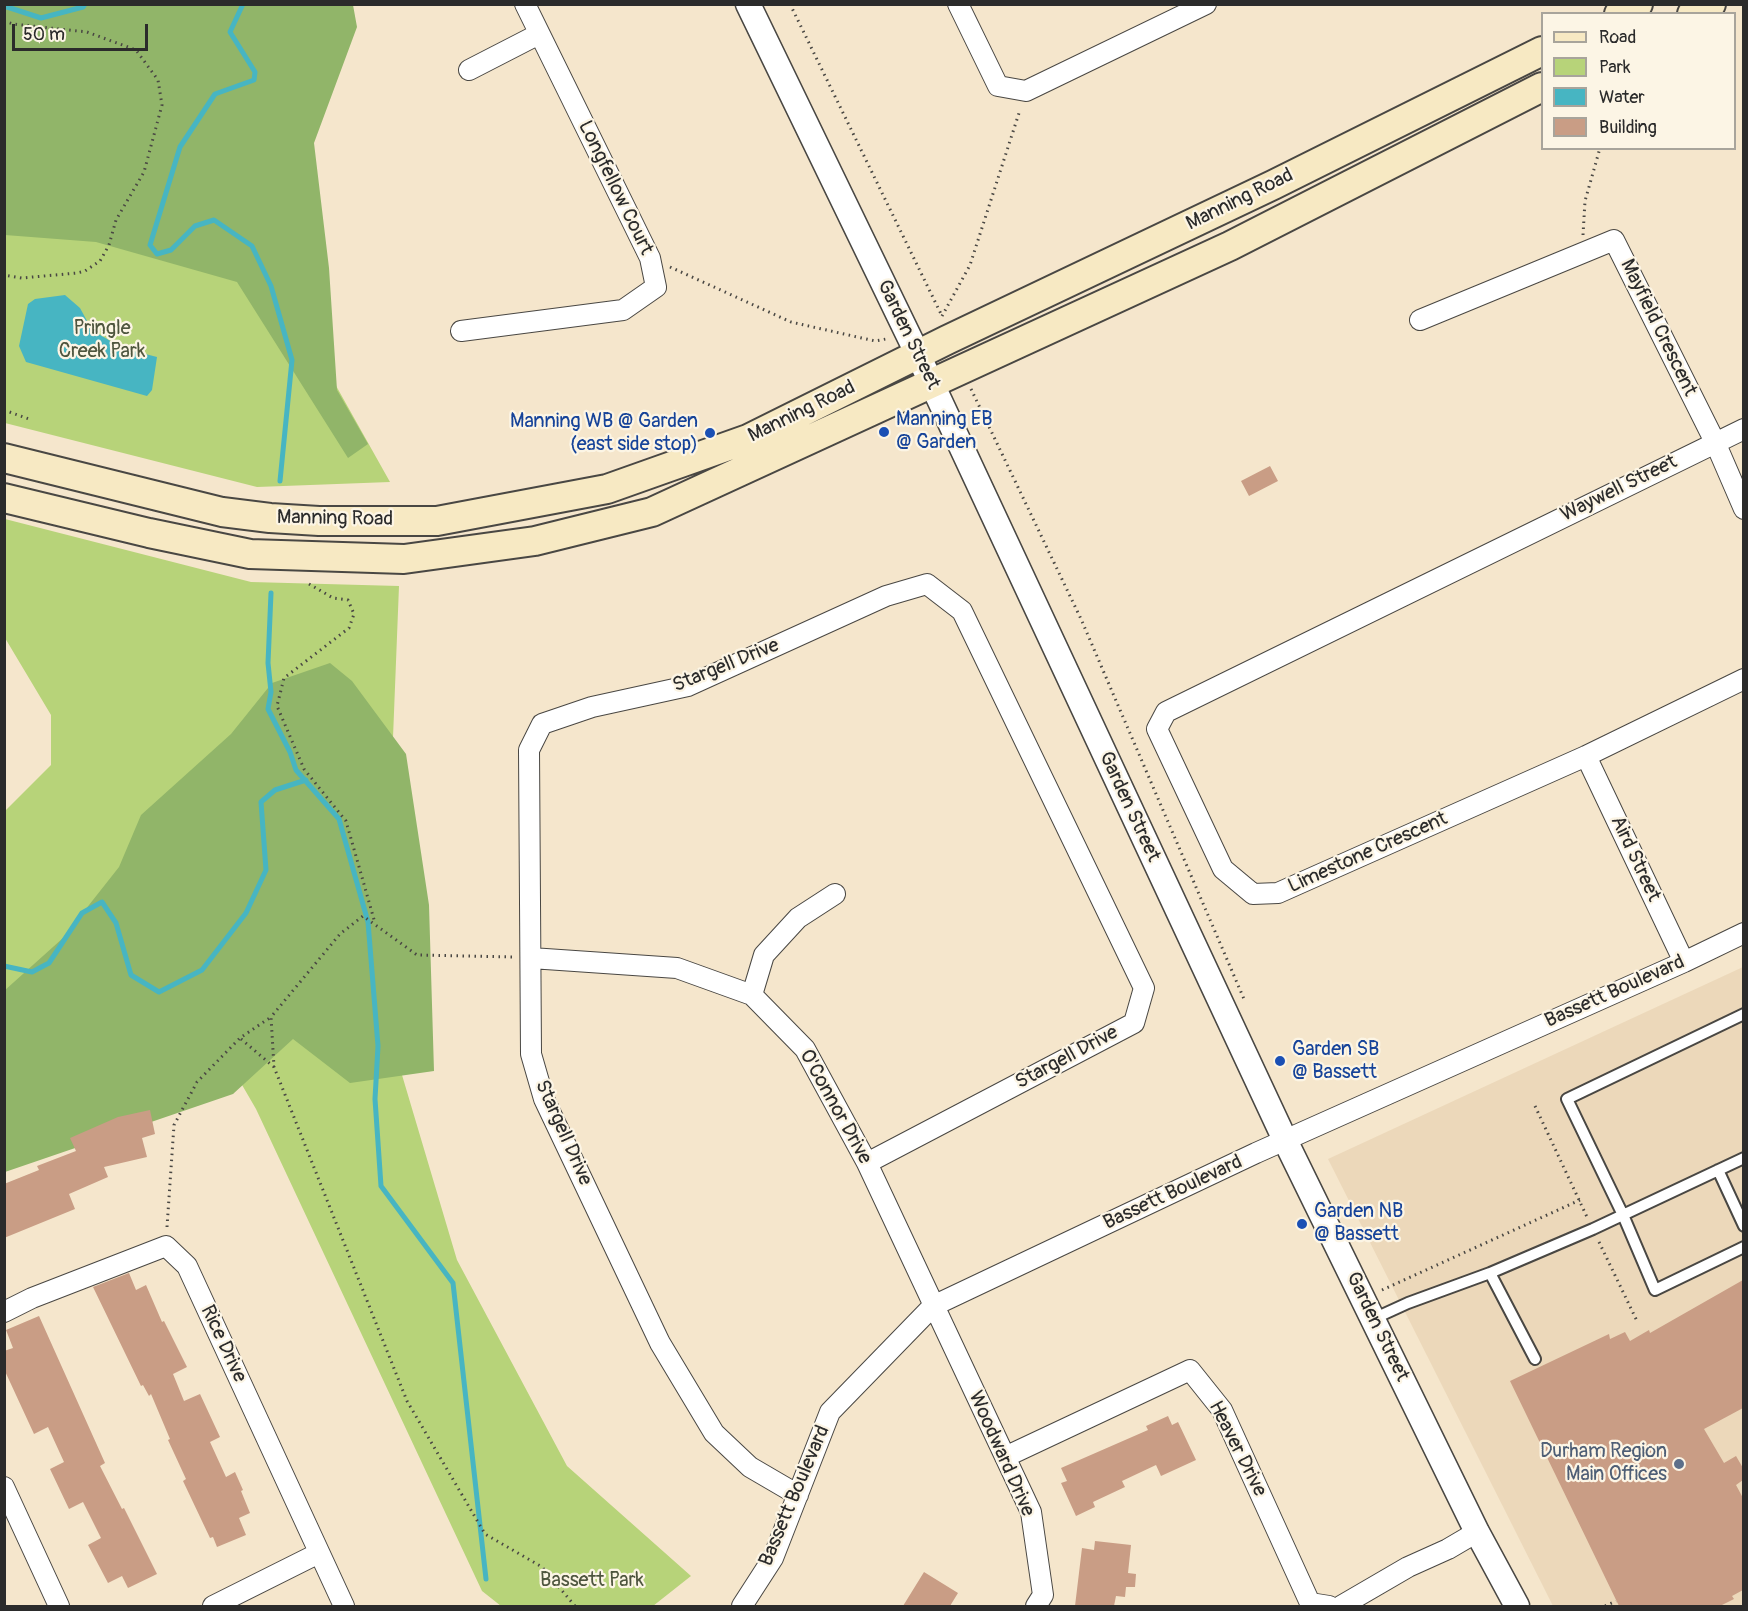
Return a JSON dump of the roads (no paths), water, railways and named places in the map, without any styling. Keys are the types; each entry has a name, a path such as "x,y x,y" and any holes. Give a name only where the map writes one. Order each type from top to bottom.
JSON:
{"main road":[{"path":"1623,12 1638,4"},
{"path":"1696,12 1711,4"},
{"name":"Manning Road","path":"4,458 222,512 319,521 437,521 607,489 748,439 1541,51"},
{"name":"Manning Road","path":"4,498 250,554 404,559 535,541 652,512 1230,246 1541,88"}],"street":[{"name":"Longfellow Court","path":"461,331 623,310 656,287 650,258 525,4"},
{"name":"Garden Street","path":"748,4 918,354 1285,1140 1477,1532 1517,1606"},
{"path":"958,4 998,86 1026,91 1206,4"},
{"path":"470,70 539,34"},
{"name":"Mayfield Crescent","path":"1420,320 1614,240 1714,442"},
{"name":"Waywell Street","path":"1494,550 1743,429"},
{"path":"1714,442 1743,509"},
{"name":"Limestone Crescent","path":"1494,550 1166,712 1157,729 1223,869 1253,894 1278,894 1586,756 1743,679"},
{"name":"Stargell Drive","path":"798,1495 750,1467 714,1433 660,1343 544,1099 531,1054 529,750 542,724 592,707 688,686 886,596 927,584 962,611 1144,988 1134,1023 867,1163"},
{"name":"Aird Street","path":"1586,756 1684,962"},
{"path":"752,995 764,955 798,918 836,894"},
{"name":"Bassett Boulevard","path":"742,1606 773,1558 830,1412 933,1306 1285,1140 1684,962 1743,933"},
{"name":"O'Connor Drive","path":"531,958 677,968 752,995 805,1049 867,1163 933,1306"},
{"name":"Rice Drive","path":"4,1312 32,1298 166,1246 188,1266 344,1606"},
{"name":"Woodward Drive","path":"933,1306 1031,1512 1043,1596 1036,1606"},
{"name":"Heaver Drive","path":"1005,1457 1190,1370 1222,1410 1310,1603 1329,1606"},
{"path":"4,1487 59,1606"},
{"path":"1341,1606 1408,1567 1448,1549 1477,1532"},
{"path":"213,1606 319,1553"}],"lane":[{"path":"1743,1014 1567,1100 1623,1215 1655,1290 1743,1247"},
{"path":"1368,1309 1408,1304 1490,1273 1593,1229 1743,1158"},
{"path":"1718,1170 1743,1226"},
{"path":"1490,1273 1534,1359"}],"water":[{"path":"65,295 80,308 92,330 122,348 157,357 152,390 147,396 26,362 19,346 28,304 35,299"}],"waterway":[{"path":"4,6 41,18 83,7 85,4"},
{"path":"243,4 230,32 255,72 254,80 215,94 180,147 150,245 157,254 171,250 195,226 214,220 252,246 271,286 292,360 280,481"},
{"path":"271,593 268,663 271,692 268,709 290,752 296,770 339,819 368,922 378,1046 375,1099 381,1186 453,1283 486,1579"},
{"path":"4,966 32,972 49,963 82,913 102,902 116,923 131,975 159,992 202,970 246,913 266,870 261,802 275,790 306,780"}],"place":[{"name":"Manning EB @ Garden","path":"884,432"},
{"name":"Manning WB @ Garden (east side stop)","path":"710,433"},
{"name":"Garden SB @ Bassett","path":"1280,1061"},
{"name":"Garden NB @ Bassett","path":"1302,1224"},
{"name":"Durham Region Main Offices","path":"1679,1464"}],"park label":[{"name":"Pringle Creek Park","path":"102,340"},
{"name":"Bassett Park","path":"592,1581"}]}
